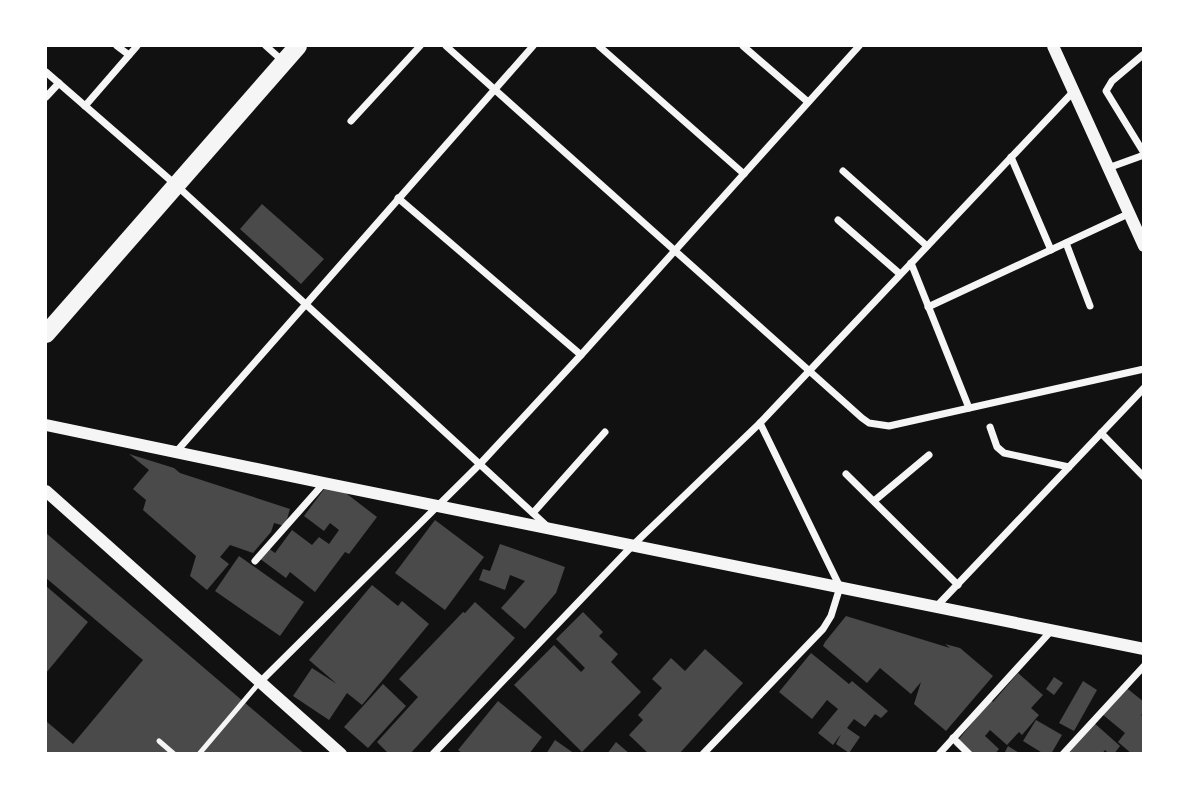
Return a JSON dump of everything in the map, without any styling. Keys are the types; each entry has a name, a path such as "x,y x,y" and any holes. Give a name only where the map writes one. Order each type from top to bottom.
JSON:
{"main road":[{"path":"46,334 298,46"}],"street":[{"path":"117,46 129,55"},
{"path":"85,106 137,46"},
{"path":"266,46 284,62"},
{"path":"351,121 419,46"},
{"path":"446,46 869,423 889,426 1143,369"},
{"path":"176,452 533,46"},
{"path":"599,46 744,174"},
{"path":"743,46 808,102"},
{"path":"260,682 480,464 859,46"},
{"path":"1053,46 1143,246"},
{"path":"1108,168 1143,154 1106,91 1112,81 1143,54"},
{"path":"46,72 176,185 550,528"},
{"path":"46,97 59,83"},
{"path":"434,753 633,545 760,423 1074,91"},
{"path":"1011,157 1051,250"},
{"path":"844,171 927,246"},
{"path":"398,198 581,355"},
{"path":"928,307 1128,214"},
{"path":"838,220 900,274"},
{"path":"1066,243 1090,306"},
{"path":"911,263 969,408"},
{"path":"936,607 1143,388"},
{"path":"703,754 823,629 831,616 840,587 760,423"},
{"path":"46,425 936,607 1141,645"},
{"path":"990,427 1001,452 1069,467"},
{"path":"533,513 605,432"},
{"path":"1101,433 1143,477"},
{"path":"874,501 929,455"},
{"path":"846,474 957,585"},
{"path":"255,561 324,483"},
{"path":"46,491 341,754"},
{"path":"939,754 1052,630"},
{"path":"1063,754 1143,666"},
{"path":"953,738 969,754"}],"lane":[{"path":"200,754 260,682"},
{"path":"159,741 174,754"}],"building":[{"path":"262,204 324,259 301,284 240,229"},
{"path":"129,454 290,509 285,526 274,523 271,532 253,553 230,545 220,557 229,564 207,590 190,576 196,556 143,510 146,500 133,489 149,470"},
{"path":"330,481 377,517 349,554 345,552 315,592 290,572 286,578 259,558 267,547 275,553 292,530 312,545 319,537 329,544 339,530 330,523 324,531 304,516"},
{"path":"435,520 484,557 445,610 395,573"},
{"path":"46,533 305,754 46,754 46,721 73,744 143,660 46,578"},
{"path":"500,544 565,567 556,593 525,629 501,608 525,581 510,575 505,590 479,580 483,569 490,571"},
{"path":"239,556 304,602 280,636 215,591"},
{"path":"372,585 398,606 402,601 429,624 362,705 347,693 329,720 293,696 312,668 337,684 309,660"},
{"path":"46,586 88,622 46,673"},
{"path":"475,602 515,638 410,754 389,754 377,742 418,697 399,679"},
{"path":"583,612 603,632 599,636 618,654 611,662 641,692 582,752 514,685 554,645 581,672 585,668 556,639"},
{"path":"846,616 950,648 945,644 960,648 993,676 946,731 914,704 921,682 911,694 880,668 867,683 823,646"},
{"path":"705,649 743,683 679,754 649,754 629,735 643,720 638,715 662,688 652,679 671,658 685,671"},
{"path":"811,653 849,684 852,681 888,711 881,718 875,714 865,727 854,719 847,728 860,737 849,753 836,744 841,734 833,745 818,733 838,709 827,700 812,719 779,692"},
{"path":"1018,673 1043,695 1031,708 1039,715 1022,735 1019,732 1007,745 990,730 985,736 999,749 995,754 964,754 954,745 991,700 993,702"},
{"path":"1054,677 1063,683 1054,695 1046,689"},
{"path":"1083,681 1097,690 1074,731 1059,723"},
{"path":"383,684 406,706 368,748 344,727"},
{"path":"1124,686 1144,702 1144,712 1141,715 1144,717 1144,754 1132,754 1118,742 1125,733 1102,714"},
{"path":"498,701 542,737 529,754 463,754 458,750"},
{"path":"1036,720 1062,735 1051,754 1044,754 1023,741"},
{"path":"1092,721 1120,746 1114,754 1105,750 1102,754 1066,754"},
{"path":"555,740 575,754 546,754"},
{"path":"616,742 630,754 607,754"},
{"path":"1008,746 1021,754 1004,754"}]}
